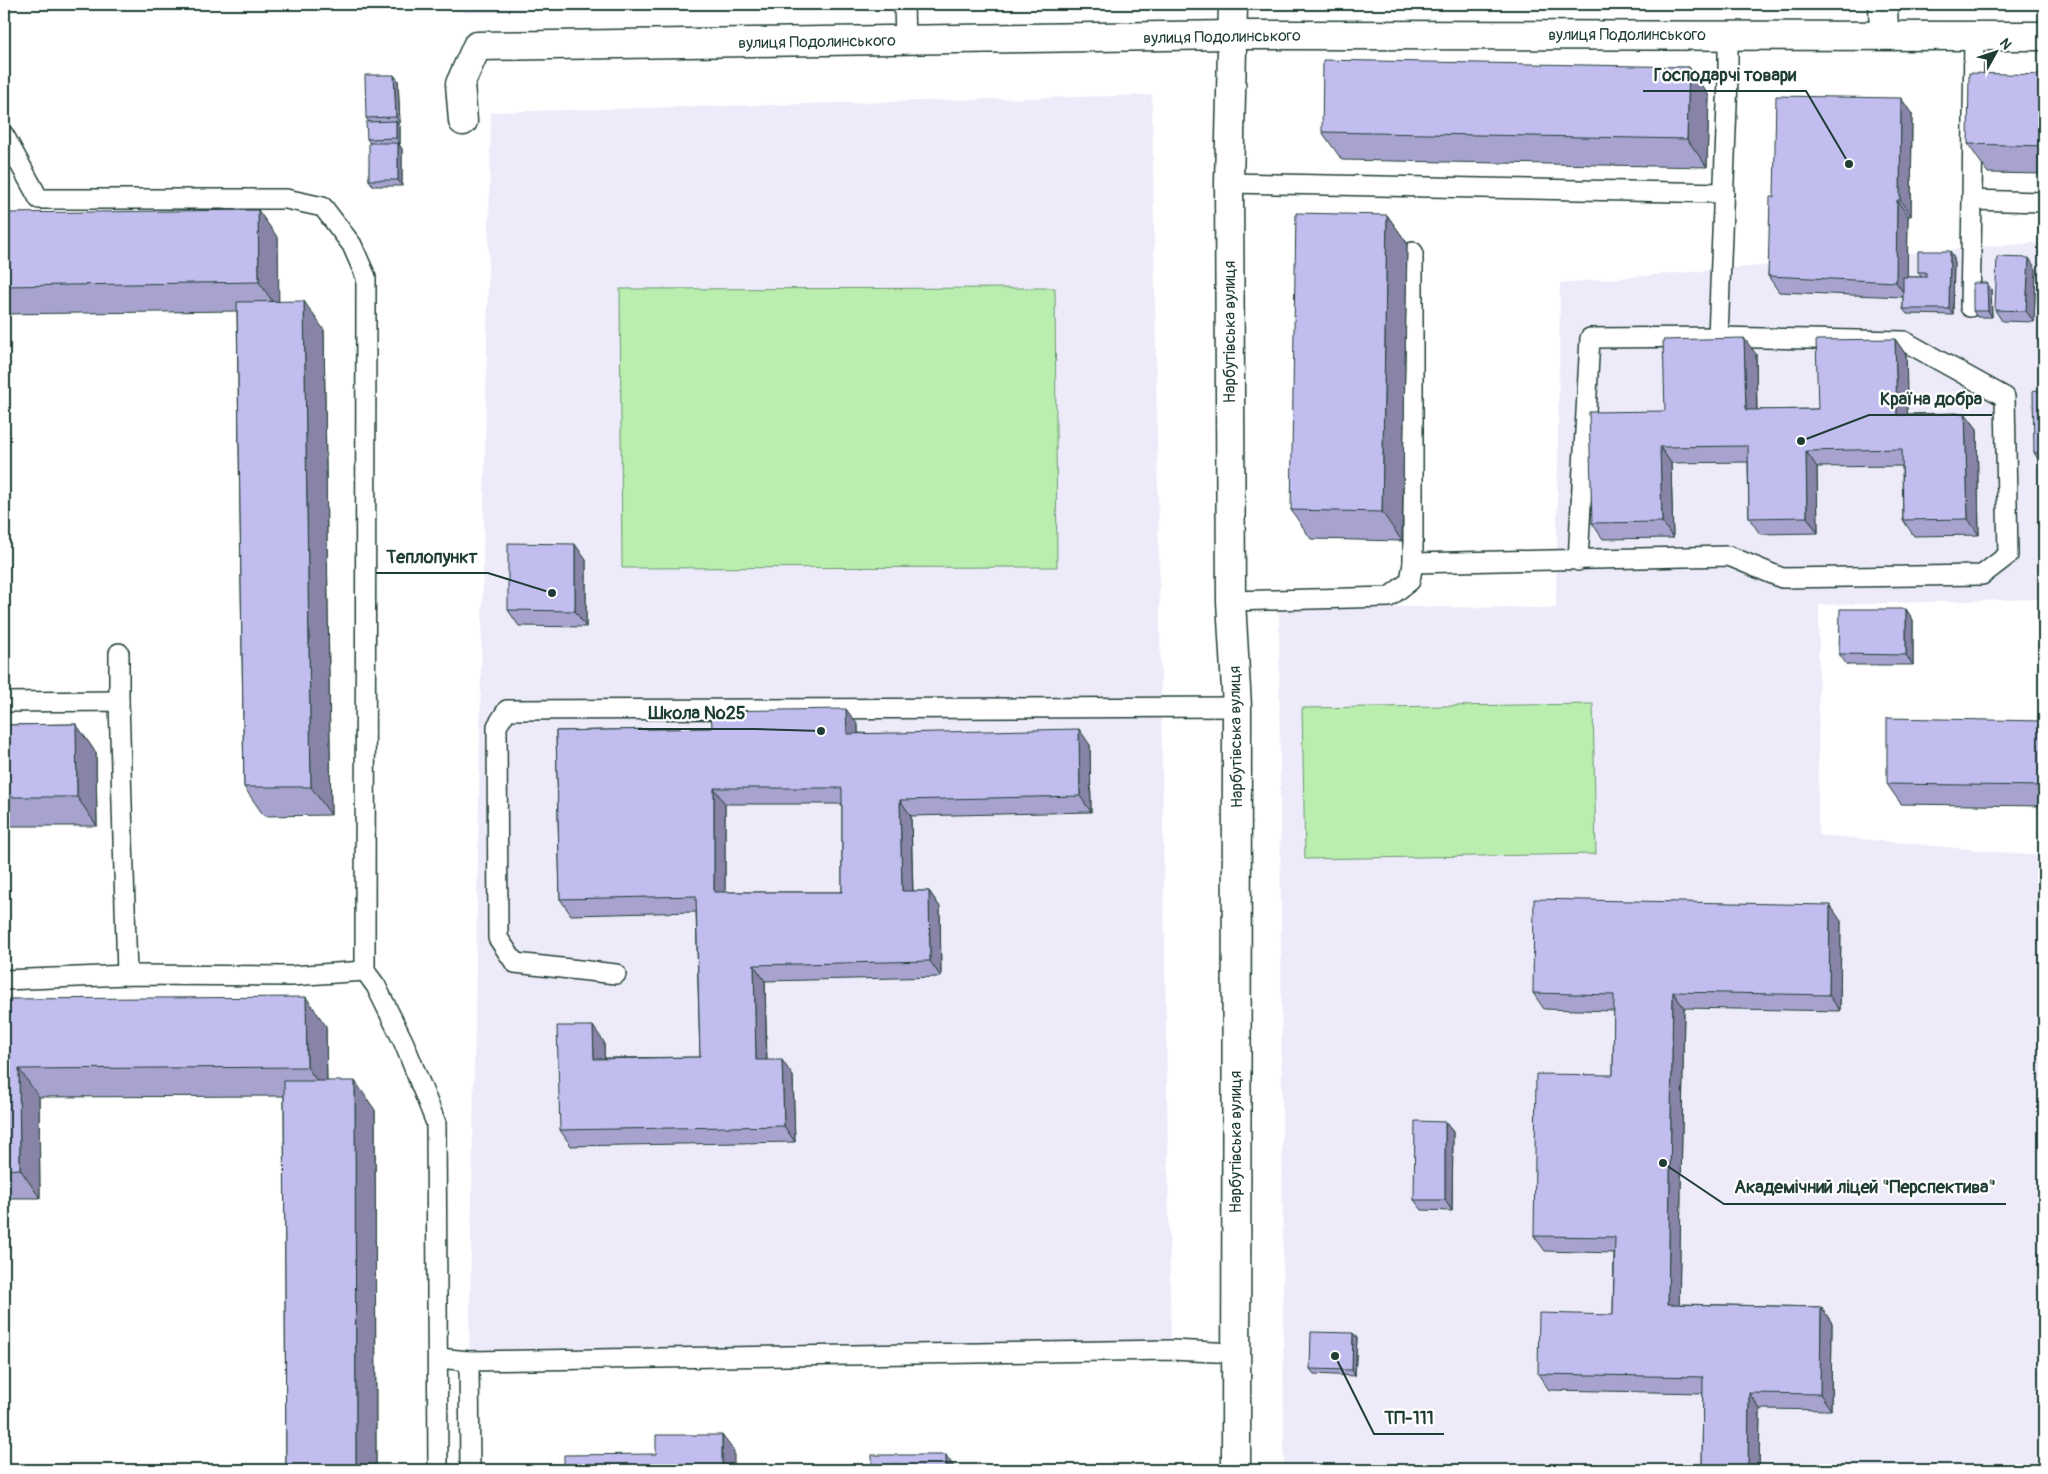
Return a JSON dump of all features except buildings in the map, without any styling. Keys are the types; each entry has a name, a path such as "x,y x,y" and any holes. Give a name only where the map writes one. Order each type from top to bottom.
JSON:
{"street":[{"name":"Нарбутівська вулиця","path":"1233,4 1229,183 1231,602 1237,708 1236,1470"},
{"path":"1883,4 1884,35"},
{"name":"вулиця Подолинського","path":"463,121 460,84 477,46 1233,36 2044,36"}],"lane":[{"path":"904,4 905,41"},
{"path":"1718,337 1728,35"},
{"path":"1970,307 1974,36"},
{"path":"4,135 39,199 286,199 323,207 352,245 366,277 365,971 376,986 404,1043 436,1123 438,1470"},
{"path":"1229,183 1724,193"},
{"path":"1972,200 2044,202"},
{"path":"1231,602 1389,597 1410,582 1413,563 1413,252"},
{"path":"1413,563 1578,561 1729,556 1782,578 1982,575 2008,555 2005,397 1904,341 1718,337 1590,338 1578,561"},
{"path":"119,653 118,701 127,975"},
{"path":"4,702 118,701"},
{"path":"616,974 515,963 498,938 497,726 506,710 1237,708"},
{"path":"4,980 127,975 291,976 365,971"},
{"path":"438,1358 470,1361 1171,1350 1236,1353"},
{"path":"470,1361 470,1470"}],"shaded area":[{"path":"463,4 761,4 464,13"},
{"path":"1152,95 1171,1350 469,1361 491,112"},
{"path":"2044,242 2044,599 1819,605 1818,835 2044,856 2044,1470 1284,1470 1279,606 1556,608 1560,283"}],"green space":[{"path":"1055,288 1057,567 622,568 620,289"},
{"path":"1593,704 1596,854 1305,859 1302,708"}],"place":[{"name":"Господарчі товари","path":"1849,164"},
{"name":"Країна добра","path":"1801,441"},
{"name":"Теплопункт","path":"552,593"},
{"name":"Школа №25","path":"821,731"},
{"name":"Академічний ліцей \"Перспектива\"","path":"1663,1163"},
{"name":"ТП-111","path":"1335,1356"}]}
